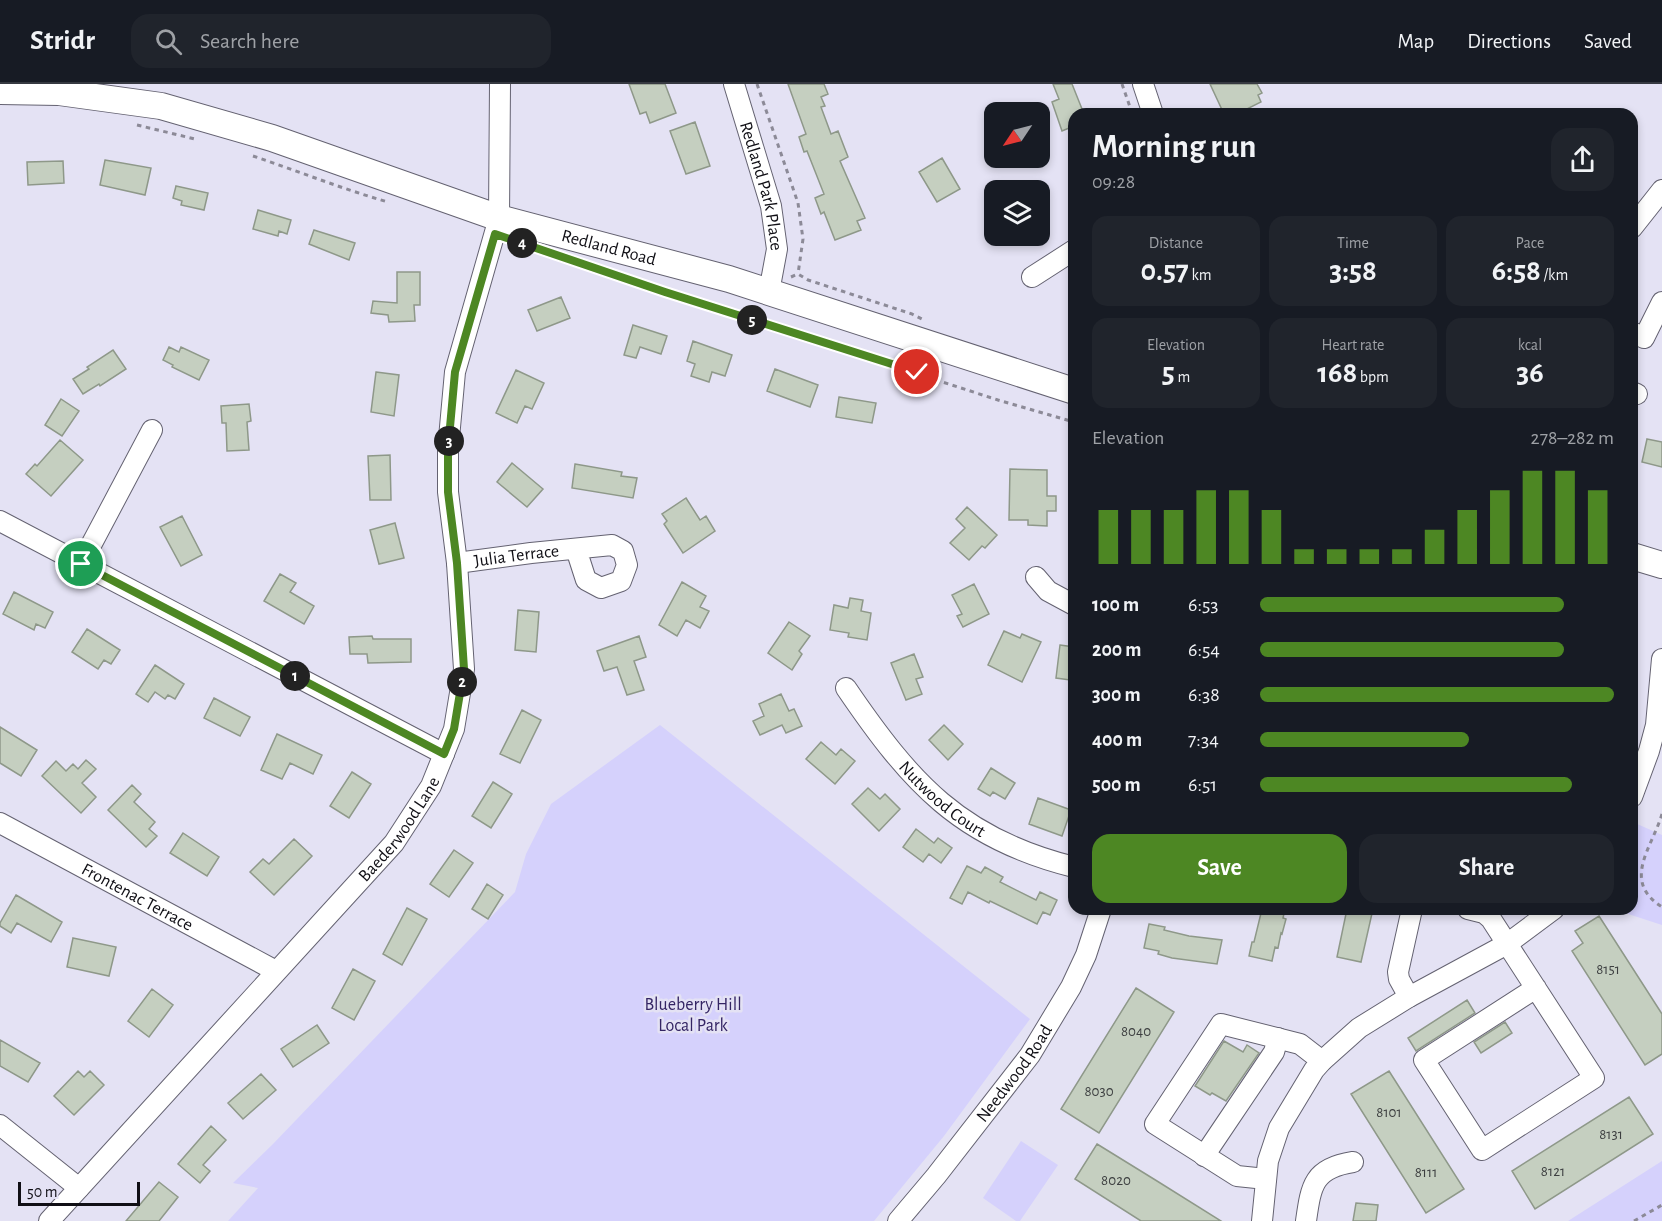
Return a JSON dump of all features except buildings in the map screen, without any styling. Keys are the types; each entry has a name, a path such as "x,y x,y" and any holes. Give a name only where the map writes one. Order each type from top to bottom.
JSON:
{"main road":[{"name":"Redland Road","path":"0,91 59,92 161,106 272,138 499,218 729,279 1068,389"},
{"path":"1638,558 1662,565"}],"street":[{"name":"Baederwood Lane","path":"49,1221 394,843 431,786 454,729 464,669 457,563 448,492 448,449 455,372 499,218 500,84"},
{"name":"Redland Park Place","path":"734,84 771,206 777,249 769,292"},
{"path":"1143,84 1151,108"},
{"path":"1638,220 1662,190"},
{"path":"1032,277 1068,254"},
{"path":"1638,335 1644,338 1662,302"},
{"path":"81,564 152,430"},
{"path":"0,521 444,754"},
{"name":"Julia Terrace","path":"457,563 576,549"},
{"path":"1036,577 1048,591 1068,602"},
{"path":"1638,765 1641,749 1656,725 1662,659"},
{"name":"Nutwood Court","path":"846,688 881,740 935,798 963,820 1019,850 1068,865"},
{"name":"Frontenac Terrace","path":"0,823 276,971"},
{"name":"Needwood Road","path":"898,1221 936,1176 1030,1054 1071,987 1086,955 1099,915"},
{"path":"1409,996 1399,980 1398,972 1411,915"},
{"path":"1486,915 1491,919 1536,988 1594,1078 1482,1150 1424,1060 1536,988"},
{"path":"1262,1221 1268,1161 1279,1128 1294,1101 1322,1061 1359,1028 1409,996 1507,944 1548,915"},
{"path":"1266,1179 1237,1176 1155,1124 1221,1024 1300,1044 1322,1061"},
{"path":"1204,1156 1274,1052 1278,1038"},
{"path":"0,1125 79,1188"},
{"path":"1306,1221 1310,1189 1317,1179 1339,1164 1353,1162"}],"path":[{"path":"758,84 798,203 803,239 798,274"},
{"path":"1122,84 1131,108"},
{"path":"130,124 198,140"},
{"path":"244,153 314,177 341,189 391,203"},
{"path":"578,261 665,292 1068,421"},
{"path":"1662,814 1640,873 1648,895 1662,907"},
{"path":"1634,1221 1662,1205"}],"green space":[{"name":"Blueberry Hill Local Park","path":"660,725 1030,1019 944,1136 874,1221 228,1221 258,1188 233,1183 515,892 526,854 551,804"},
{"path":"1638,824 1662,835 1662,925 1631,915 1638,915"},
{"path":"1021,1141 1058,1165 1020,1221 1016,1221 983,1198"},
{"path":"1662,1161 1662,1221 1568,1221"}],"route":[{"path":"81,564 444,754 454,729 464,669 457,563 448,492 448,449 455,372 495,234 665,292 917,372"}]}
